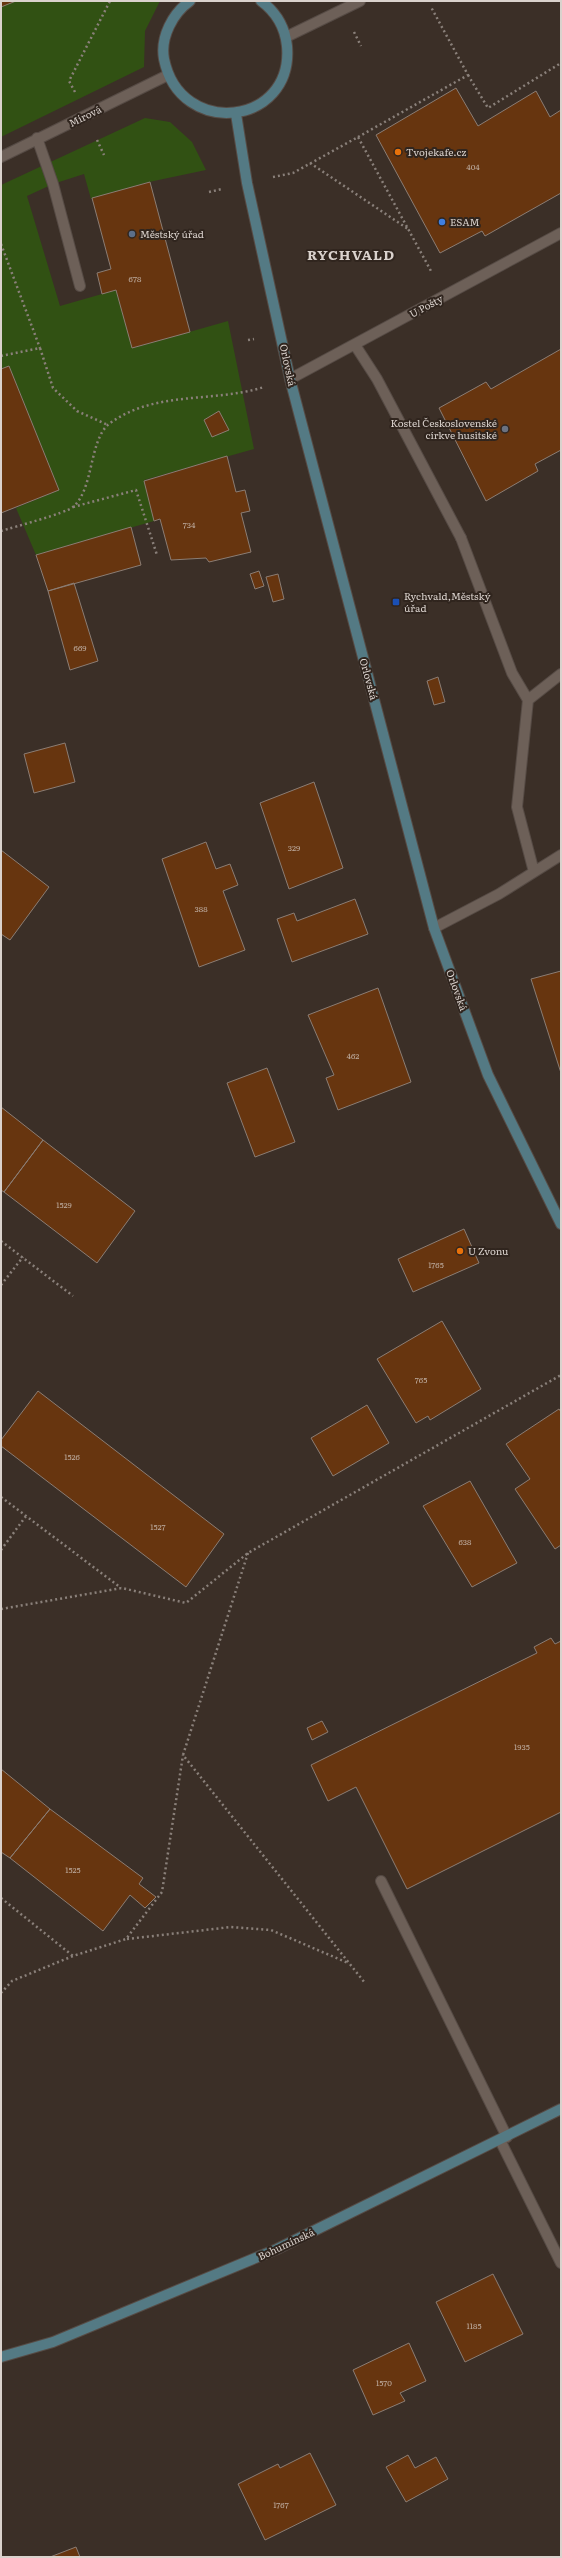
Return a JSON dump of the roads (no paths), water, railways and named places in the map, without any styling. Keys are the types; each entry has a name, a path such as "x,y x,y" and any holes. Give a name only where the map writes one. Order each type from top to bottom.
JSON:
{"main road":[{"path":"190,1 183,6 171,22 165,38 164,56 168,74 178,92 194,105 212,112 236,114 252,108 270,96 282,79 288,58 286,37 280,20 261,1"},
{"name":"Orlovská","path":"236,114 247,183 290,379 434,928 488,1075 561,1224"},
{"name":"Bohumínská","path":"1,2357 53,2342 278,2249 561,2109"}],"street":[{"path":"286,37 360,1"},
{"name":"Mírová","path":"1,156 86,116 168,74"},
{"path":"37,138 53,184 80,286"},
{"name":"U Pošty","path":"290,379 561,233"},
{"path":"355,345 377,379 461,538 512,673 528,700 517,806 534,872"},
{"path":"528,700 561,674"},
{"path":"434,928 499,894 561,855"},
{"path":"381,1881 561,2263"}],"place":[{"name":"Tvojekafe.cz","path":"398,152"},
{"name":"ESAM","path":"442,222"},
{"name":"Městský úřad","path":"132,234"},
{"name":"Kostel Československé církve husitské","path":"505,429"},
{"name":"Rychvald,Městský úřad","path":"396,602"},
{"name":"U Zvonu","path":"460,1251"}],"district":[{"name":"RYCHVALD","path":"351,255"}]}
